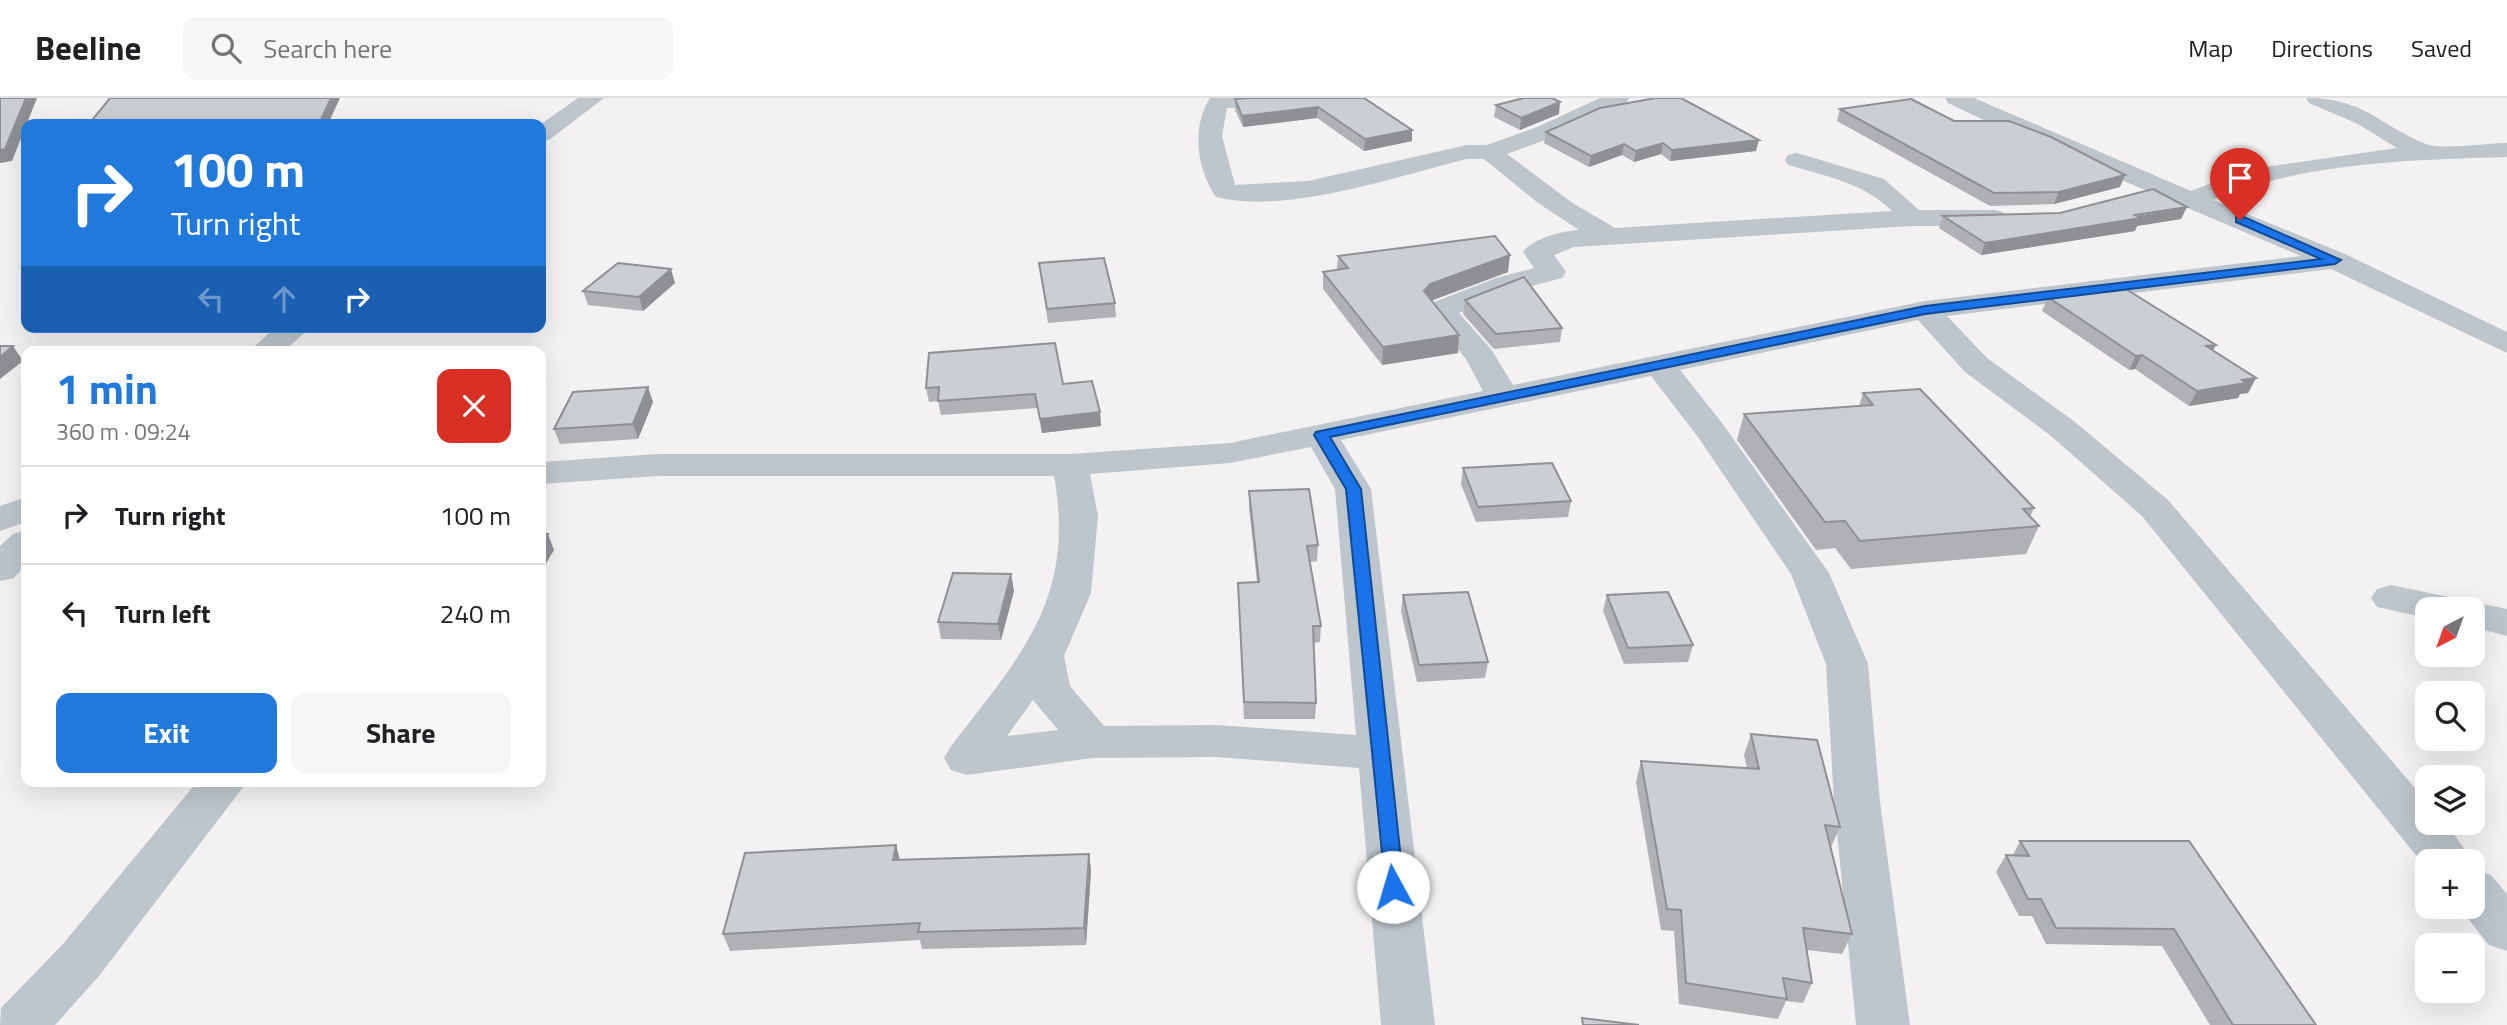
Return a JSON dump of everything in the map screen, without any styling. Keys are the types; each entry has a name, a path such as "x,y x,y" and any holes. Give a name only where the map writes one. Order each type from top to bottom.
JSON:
{"street":[{"path":"546,131 593,98"},
{"path":"1282,98 1218,100 1209,119 1212,159 1225,191 1244,197 1298,189 1467,152 1490,152 1545,132 1618,98"},
{"path":"2318,98 2366,119 2424,153"},
{"path":"1966,103 2008,100"},
{"path":"1966,103 2335,260 2507,344"},
{"path":"2193,200 2244,178 2424,153 2507,150"},
{"path":"1490,152 1538,192 1609,236"},
{"path":"1797,160 1877,183 1900,203 1912,219"},
{"path":"2124,198 2161,187"},
{"path":"1503,397 1480,356 1440,310 1506,284 1552,272 1537,252 1569,239 1912,219 2015,218"},
{"path":"546,473 658,465 1070,465 1230,453 1925,310 2335,260"},
{"path":"1925,310 1976,365 2063,429 2155,508 2439,849"},
{"path":"270,346 288,333"},
{"path":"1661,365 1676,390 1710,430 1810,573 1847,664 1857,802 1884,1024"},
{"path":"1321,435 1353,489 1408,1025"},
{"path":"1070,465 1080,516 1071,593 1043,656 967,758 1093,742 1217,741 1380,753"},
{"path":"0,569 14,508"},
{"path":"0,582 21,574"},
{"path":"2391,598 2415,602"},
{"path":"2485,617 2507,623"},
{"path":"1043,656 1049,691 1093,742"},
{"path":"20,1025 81,960 220,787"},
{"path":"2485,903 2507,930"}],"building":[{"path":"0,98 26,98 5,149 0,150"},
{"path":"110,98 331,98 321,119 93,119"},
{"path":"1364,98 1412,130 1365,139 1318,107 1242,116 1235,99"},
{"path":"1524,98 1552,98 1560,102 1521,118 1496,105"},
{"path":"1656,98 1681,98 1759,140 1672,150 1663,143 1636,151 1624,144 1591,156 1546,132 1600,108"},
{"path":"1911,99 1954,121 2009,121 2051,137 2125,175 2059,192 1994,193 1840,109"},
{"path":"2153,189 2187,207 2135,215 2141,218 1985,243 1943,216 2060,213"},
{"path":"1495,236 1510,255 1430,284 1424,291 1459,335 1383,347 1323,272 1348,268 1338,256"},
{"path":"1104,258 1115,303 1047,309 1039,263"},
{"path":"618,263 671,269 639,297 583,291"},
{"path":"1524,277 1562,328 1496,334 1465,300"},
{"path":"2121,286 2216,345 2206,346 2256,378 2242,380 2246,383 2197,391 2142,355 2136,356 2048,297"},
{"path":"1055,343 1063,384 1092,381 1100,412 1040,419 1035,394 938,401 939,387 926,388 929,353"},
{"path":"0,346 13,346 0,357"},
{"path":"648,387 633,424 554,429 573,392"},
{"path":"1920,389 2034,508 2023,509 2039,526 1860,541 1845,521 1825,522 1744,414 1873,405 1863,393"},
{"path":"1552,463 1571,501 1478,507 1463,468"},
{"path":"1309,489 1318,545 1307,546 1321,626 1313,626 1316,703 1244,702 1238,583 1259,582 1249,491"},
{"path":"953,573 1011,574 998,624 938,622"},
{"path":"1468,592 1488,662 1419,665 1403,595"},
{"path":"1668,592 1693,645 1628,648 1607,595"},
{"path":"1751,734 1817,740 1840,827 1825,825 1852,934 1803,928 1812,983 1783,978 1787,999 1686,983 1681,910 1667,909 1641,761 1759,769"},
{"path":"2020,841 2189,841 2316,1025 2233,1025 2174,929 2056,928 2041,899 2028,899 2006,855 2029,856"},
{"path":"896,845 893,860 1089,854 1084,928 918,932 920,923 723,934 745,853"},
{"path":"1582,1018 1639,1025 1583,1025"}],"route":[{"path":"1393,887 1368,617 1353,489 1321,435 1925,310 2335,260 2240,220"}]}
